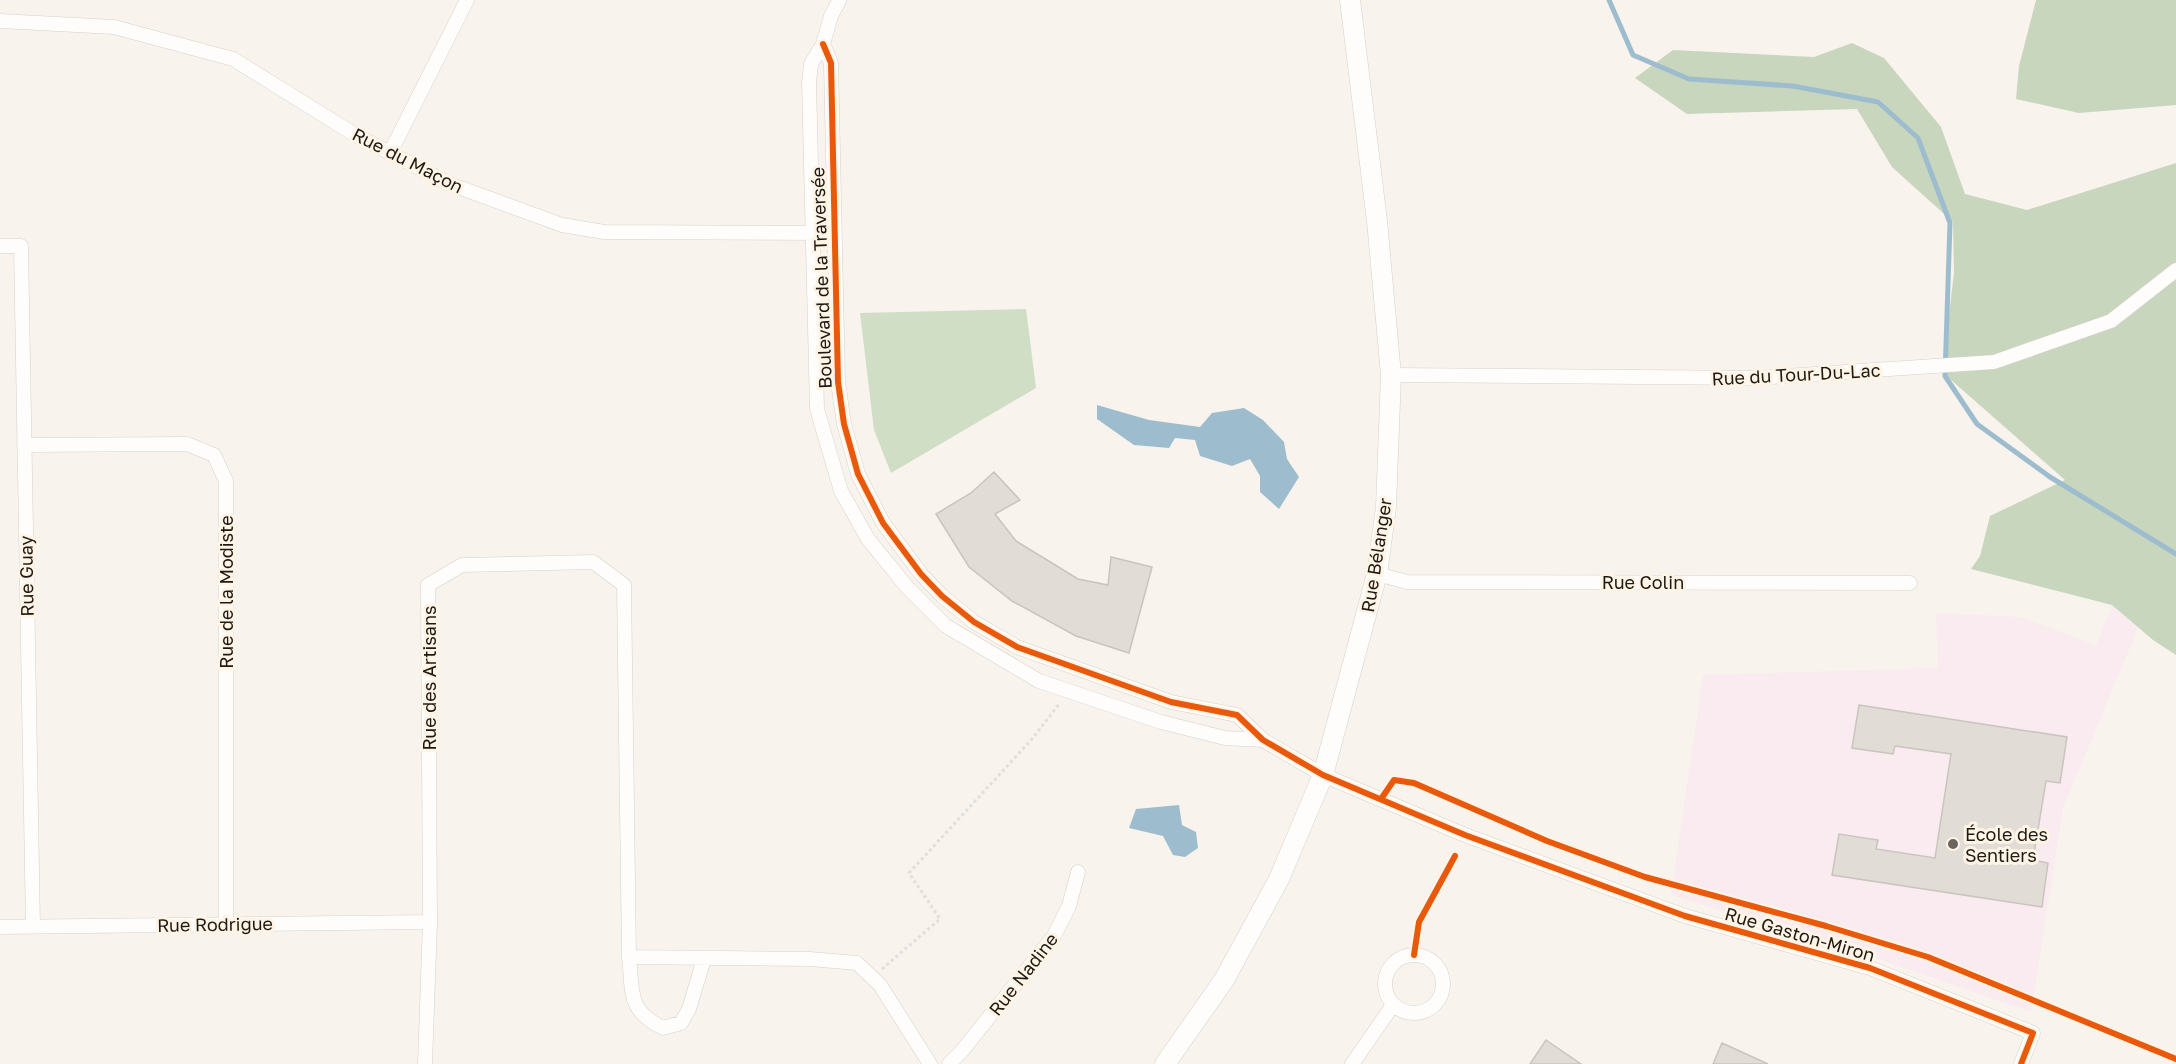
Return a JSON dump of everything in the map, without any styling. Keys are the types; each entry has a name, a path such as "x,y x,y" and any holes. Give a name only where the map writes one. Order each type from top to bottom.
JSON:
{"street":[{"path":"390,153 467,0"},
{"name":"Rue Bélanger","path":"1165,1064 1235,960 1279,879 1323,775 1377,574 1386,507 1391,375 1377,220 1350,0"},
{"name":"Boulevard de la Traversée","path":"839,1 831,16 823,45 811,64 809,82 817,409 841,491 868,539 907,587 946,626 1030,676 1069,692 1172,725 1225,738 1263,741"},
{"name":"Rue du Maçon","path":"0,21 114,27 233,59 357,136 450,184 562,225 604,232 834,233"},
{"name":"Boulevard de la Traversée","path":"823,45 831,63 838,382 844,424 858,474 883,523 921,574 942,596 974,622 1017,647 1171,702 1237,715 1263,741 1323,775"},
{"name":"Rue Guay","path":"0,246 21,246 33,927"},
{"name":"Rue du Tour-Du-Lac","path":"1391,375 1757,378 1994,362 2111,321 2176,270"},
{"name":"Rue de la Modiste","path":"24,445 187,444 214,455 226,481 226,924"},
{"name":"Rue des Artisans","path":"425,1064 430,922 428,585 462,565 593,562 624,585 629,957 634,1004 646,1019 663,1028 681,1023 689,1009 704,959"},
{"name":"Rue Colin","path":"1377,574 1407,582 1910,583"},
{"name":"Rue Gaston-Miron","path":"1323,775 1465,835 1619,893 1726,929 1870,968 2033,1033 2021,1064"},
{"name":"Rue Nadine","path":"949,1064 1054,936 1069,906 1078,872"},
{"name":"Rue Rodrigue","path":"0,927 430,922"},
{"path":"1414,955 1423,956 1439,968 1444,986 1436,1004 1429,1010 1410,1014 1393,1005 1385,987 1389,969 1396,962 1414,955"},
{"path":"629,957 810,958 857,963 880,985 930,1064"},
{"path":"1352,1064 1393,1005"}],"path":[{"path":"872,978 940,919 909,873 1032,739 1069,692"}],"shaded area":[{"path":"2112,605 2138,628 2063,808 2031,1012 1885,961 1671,895 1703,675 1938,668 1936,613 2020,617 2096,645"}],"green space":[{"path":"2036,0 2176,0 2176,105 2079,113 2016,99 2019,66"},
{"path":"1852,43 1884,58 1941,127 1965,194 2027,210 2176,163 2176,655 2153,640 2112,605 1971,569 1980,556 1990,516 2065,480 1942,372 1954,273 1953,222 1892,167 1857,109 1687,114 1635,78 1673,50 1814,57"},
{"path":"1026,309 1036,388 891,473 874,430 860,313"}],"water":[{"path":"1097,405 1149,420 1200,427 1212,413 1244,408 1263,420 1284,442 1287,459 1299,477 1279,509 1260,492 1260,476 1250,459 1232,466 1200,456 1195,440 1175,438 1169,448 1134,445 1097,419"},
{"path":"1179,805 1182,825 1196,832 1198,848 1185,857 1173,855 1163,836 1129,828 1136,809"}],"building":[{"path":"994,472 1020,500 995,514 1016,541 1078,579 1108,585 1111,557 1152,567 1129,653 1076,636 1012,601 969,567 936,514 971,493"},
{"path":"1859,705 2067,737 2060,783 2046,781 2033,860 2048,863 2042,907 1832,875 1839,834 1878,840 1876,849 1935,858 1951,754 1895,746 1893,754 1852,748"},
{"path":"1546,1040 1581,1064 1530,1064"},
{"path":"1722,1043 1768,1064 1713,1064"}],"waterway":[{"path":"1609,0 1633,55 1689,79 1793,86 1878,102 1918,138 1950,223 1945,376 1977,424 2050,477 2176,554"}],"cycle path":[{"path":"823,44 831,63 838,382 844,424 858,474 883,523 921,574 942,596 974,622 1017,647 1171,702 1237,715 1263,740 1323,775 1465,835 1685,916 1870,968 2033,1033 2021,1064"},
{"path":"1381,799 1394,780 1414,783 1547,841 1645,877 1826,926 1928,957 2176,1059"},
{"path":"1414,955 1419,922 1455,856"}],"place":[{"name":"École des Sentiers","path":"1953,844"}]}
